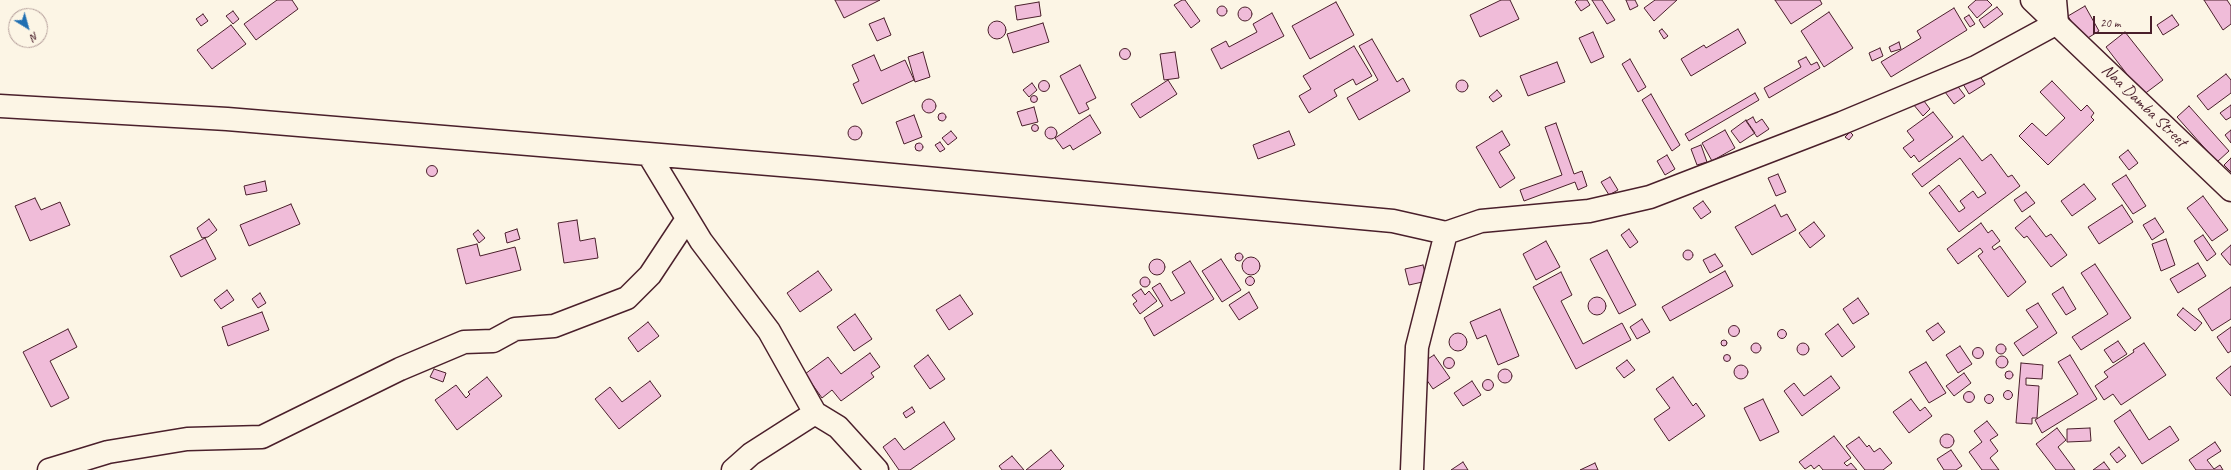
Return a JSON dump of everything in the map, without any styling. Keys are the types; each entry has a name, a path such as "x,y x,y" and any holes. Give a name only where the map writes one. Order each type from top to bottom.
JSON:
{"street":[{"name":"Naa Damba Street","path":"2032,0 2057,22 2231,190"},
{"path":"0,106 227,120 817,168 1393,221 1446,232 1481,221 1589,211 1650,197 1842,123 1976,68 2057,22 2055,0"},
{"path":"649,155 701,241 769,331 815,413 838,427 877,470"},
{"path":"49,470 108,452 187,439 262,437 400,369 464,342 493,341 515,329 554,326 607,306 627,298 650,275 687,219"},
{"path":"1412,470 1417,347 1446,232"},
{"path":"733,470 751,454 815,413"}],"building":[{"path":"277,0 292,0 298,9 256,40 244,24"},
{"path":"835,0 880,0 844,18"},
{"path":"1182,0 1185,0 1200,21 1191,28 1174,5"},
{"path":"1501,0 1510,0 1519,19 1480,37 1470,15"},
{"path":"1577,0 1587,0 1590,5 1581,11 1575,2"},
{"path":"1592,0 1602,0 1615,20 1607,24"},
{"path":"1626,0 1635,0 1638,6 1630,10"},
{"path":"1655,0 1677,0 1654,21 1644,8"},
{"path":"1775,0 1820,0 1822,4 1791,24"},
{"path":"1976,0 1987,0 1992,5 1977,18 1968,7"},
{"path":"2204,0 2227,0 2231,6 2231,24 2223,30"},
{"path":"1039,2 1041,16 1017,20 1015,6"},
{"path":"1336,2 1354,35 1310,59 1292,26"},
{"path":"1220,6 1224,6 1226,7 1226,15 1220,16 1217,13 1217,9"},
{"path":"2085,6 2099,31 2083,41 2068,16"},
{"path":"1242,7 1248,7 1252,11 1252,17 1248,21 1242,21 1238,17 1238,11"},
{"path":"1997,7 2003,14 1984,28 1979,20"},
{"path":"1954,8 1967,30 1891,77 1881,62 1921,38 1917,31"},
{"path":"233,11 239,19 233,24 226,16"},
{"path":"1829,12 1853,48 1824,67 1801,31"},
{"path":"1272,13 1284,36 1221,69 1211,49 1226,41 1229,47 1257,32 1253,24"},
{"path":"203,14 208,21 201,26 196,19"},
{"path":"1969,15 1975,24 1970,27 1964,18"},
{"path":"2172,15 2179,25 2163,35 2157,25"},
{"path":"884,18 891,35 877,41 869,24"},
{"path":"997,21 1003,24 1006,30 1003,36 997,39 991,36 988,30 991,24"},
{"path":"1043,23 1049,42 1013,53 1007,34"},
{"path":"231,25 246,44 212,69 197,50"},
{"path":"1662,29 1668,36 1664,39 1659,31"},
{"path":"1738,29 1746,43 1691,76 1681,59 1704,45 1706,48"},
{"path":"1593,32 1604,57 1591,63 1579,38"},
{"path":"2125,32 2163,80 2143,95 2106,47"},
{"path":"1372,39 1397,82 1403,78 1410,91 1359,120 1347,98 1378,80 1359,46"},
{"path":"1899,42 1901,49 1891,52 1889,47"},
{"path":"1354,46 1372,76 1356,85 1353,79 1334,90 1337,96 1309,113 1299,96 1311,89 1303,76"},
{"path":"1880,48 1883,56 1872,61 1869,53"},
{"path":"1123,49 1127,49 1129,50 1129,58 1123,59 1120,56 1120,52"},
{"path":"923,52 930,77 915,82 908,57"},
{"path":"1175,52 1179,78 1164,80 1160,54"},
{"path":"874,55 881,71 905,60 914,80 862,104 853,84 859,81 852,65"},
{"path":"1806,57 1811,65 1817,62 1820,68 1769,98 1764,88 1801,67 1798,61"},
{"path":"1630,59 1646,87 1638,92 1622,64"},
{"path":"1557,62 1565,82 1528,96 1520,76"},
{"path":"1080,65 1096,98 1086,103 1089,109 1079,114 1060,76"},
{"path":"1976,70 1985,84 1969,94 1960,79"},
{"path":"2226,74 2231,80 2231,93 2208,110 2197,96"},
{"path":"1168,80 1177,94 1140,118 1131,104"},
{"path":"1462,80 1466,82 1468,86 1466,90 1462,92 1458,90 1456,86 1458,82"},
{"path":"1042,81 1046,81 1048,82 1048,90 1042,91 1039,88 1039,84"},
{"path":"2052,81 2081,111 2087,105 2094,113 2091,117 2094,120 2048,165 2019,136 2032,123 2046,136 2065,118 2040,92"},
{"path":"1032,83 1037,90 1029,97 1023,90"},
{"path":"1956,84 1965,96 1954,104 1945,92"},
{"path":"1497,90 1502,96 1493,102 1489,97"},
{"path":"1755,93 1759,100 1689,141 1685,134"},
{"path":"1651,94 1680,145 1672,151 1642,100"},
{"path":"1034,95 1037,96 1037,102 1034,103 1031,102 1030,99 1031,96"},
{"path":"1921,97 1930,109 1923,116 1913,104"},
{"path":"929,99 934,101 936,106 934,111 929,113 924,111 922,106 924,101"},
{"path":"2231,105 2231,117 2226,120 2220,113"},
{"path":"2189,106 2229,151 2217,162 2177,117"},
{"path":"1034,107 1038,122 1022,126 1017,112"},
{"path":"1933,112 1953,137 1919,162 1914,155 1911,158 1903,148 1914,140 1907,131"},
{"path":"940,113 944,113 946,117 944,121 940,121 938,119 938,115"},
{"path":"914,115 922,137 904,144 896,122"},
{"path":"1090,115 1101,133 1073,150 1070,145 1063,149 1055,138"},
{"path":"1753,117 1756,123 1762,119 1769,129 1757,137 1746,121"},
{"path":"1746,120 1755,133 1740,143 1731,131"},
{"path":"1556,123 1574,174 1582,171 1587,186 1578,190 1575,182 1524,201 1520,190 1562,175 1545,127"},
{"path":"1035,124 1038,125 1038,131 1035,132 1032,131 1031,128 1032,125"},
{"path":"855,126 860,128 862,133 860,138 855,140 850,138 848,133 850,128"},
{"path":"1051,127 1055,129 1057,133 1055,137 1051,139 1047,137 1045,133 1047,129"},
{"path":"1725,130 1735,148 1712,161 1702,143"},
{"path":"2231,130 2231,143 2225,135"},
{"path":"951,131 957,138 948,145 942,138"},
{"path":"1289,131 1295,145 1258,159 1253,145"},
{"path":"1502,131 1510,145 1499,152 1515,178 1500,188 1476,147"},
{"path":"1850,132 1853,135 1849,140 1845,137"},
{"path":"1963,136 1982,161 1991,154 2008,177 2012,175 2020,186 1959,232 1929,193 1939,185 1959,212 1965,208 1960,201 1973,191 1978,198 1986,193 1960,158 1922,187 1912,174"},
{"path":"940,142 945,149 940,152 935,145"},
{"path":"919,143 922,144 922,150 919,151 916,150 915,147 916,144"},
{"path":"1701,145 1707,162 1697,165 1691,149"},
{"path":"2128,150 2138,163 2129,170 2119,157"},
{"path":"1667,155 1675,169 1665,175 1657,161"},
{"path":"2231,158 2231,172 2224,165"},
{"path":"430,166 434,166 436,167 436,175 430,176 427,173 427,169"},
{"path":"1778,174 1786,192 1776,196 1768,178"},
{"path":"2126,175 2146,206 2133,214 2112,184"},
{"path":"1610,177 1618,190 1609,195 1601,182"},
{"path":"265,181 267,191 246,195 244,186"},
{"path":"2084,184 2096,199 2072,216 2061,201"},
{"path":"2026,192 2035,203 2022,212 2014,200"},
{"path":"2203,196 2228,230 2212,241 2187,208"},
{"path":"35,198 41,210 60,202 70,225 30,241 15,206"},
{"path":"1703,201 1711,212 1701,219 1693,208"},
{"path":"291,204 300,224 249,246 240,225"},
{"path":"1775,205 1781,217 1787,214 1796,230 1752,255 1735,227"},
{"path":"2122,205 2133,222 2099,244 2088,227"},
{"path":"2030,216 2046,237 2051,234 2067,255 2051,267 2027,236 2024,238 2015,228"},
{"path":"2155,218 2164,232 2152,240 2143,225"},
{"path":"209,219 217,230 208,237 202,238 197,228"},
{"path":"577,220 580,241 595,238 598,258 564,263 558,223"},
{"path":"1814,222 1825,236 1810,248 1799,233"},
{"path":"1981,223 1988,233 1992,230 2000,241 1992,247 1994,250 2000,246 2026,282 2008,297 1978,256 1983,252 1980,248 1958,264 1947,249"},
{"path":"517,229 520,239 507,243 505,233"},
{"path":"1629,229 1638,242 1630,248 1621,235"},
{"path":"478,230 485,238 479,243 473,234"},
{"path":"2203,235 2216,254 2207,261 2194,241"},
{"path":"205,238 216,259 181,277 170,256"},
{"path":"2166,239 2175,265 2161,271 2152,244"},
{"path":"1546,241 1560,267 1536,280 1523,254"},
{"path":"477,244 480,256 515,247 521,270 466,284 457,249"},
{"path":"2231,245 2231,265 2230,265 2221,254"},
{"path":"1607,250 1636,305 1619,314 1590,259"},
{"path":"1686,250 1690,250 1692,251 1692,259 1686,260 1683,257 1683,253"},
{"path":"1237,253 1241,253 1243,257 1241,261 1237,261 1235,259 1235,255"},
{"path":"1715,254 1723,266 1710,273 1703,260"},
{"path":"1247,257 1255,257 1260,262 1258,273 1255,275 1247,275 1242,270 1242,262"},
{"path":"1157,259 1163,261 1165,267 1163,273 1157,275 1151,273 1149,267 1151,261"},
{"path":"1221,259 1241,290 1222,302 1202,271"},
{"path":"1190,261 1214,299 1154,336 1144,318 1163,306 1152,288 1160,283 1171,301 1185,293 1172,272"},
{"path":"2198,263 2206,276 2178,293 2170,279"},
{"path":"2095,264 2131,318 2081,350 2072,337 2108,314 2081,273"},
{"path":"1423,265 1427,281 1409,285 1405,269"},
{"path":"818,271 832,290 800,312 787,293"},
{"path":"1725,271 1733,286 1670,321 1662,307"},
{"path":"1561,272 1572,295 1561,301 1583,344 1622,323 1631,340 1576,369 1533,287"},
{"path":"1143,277 1147,277 1149,278 1149,286 1143,287 1140,284 1140,280"},
{"path":"1248,277 1252,277 1254,281 1252,285 1248,285 1246,283 1246,279"},
{"path":"2063,287 2076,309 2066,315 2052,294"},
{"path":"2231,287 2231,319 2212,331 2198,309"},
{"path":"1141,289 1145,295 1149,291 1157,301 1140,314 1133,304 1137,301 1132,295"},
{"path":"227,290 234,300 221,309 214,300"},
{"path":"1249,292 1258,308 1239,320 1229,305"},
{"path":"260,293 266,303 258,308 252,299"},
{"path":"960,295 973,314 949,330 936,310"},
{"path":"1597,297 1603,300 1606,306 1603,312 1597,315 1591,312 1588,306 1591,300"},
{"path":"1858,298 1869,314 1853,324 1843,309"},
{"path":"2038,303 2057,333 2023,356 2014,343 2038,327 2026,310"},
{"path":"2183,308 2202,323 2195,331 2177,315"},
{"path":"1500,309 1519,356 1498,365 1486,335 1477,339 1470,322"},
{"path":"262,312 269,330 228,346 222,327"},
{"path":"855,314 872,339 854,351 837,327"},
{"path":"1642,319 1650,332 1637,339 1630,327"},
{"path":"648,322 659,336 638,352 628,338"},
{"path":"1938,323 1945,332 1933,341 1926,331"},
{"path":"1838,324 1855,347 1842,357 1825,334"},
{"path":"1732,326 1736,326 1738,327 1738,335 1732,336 1729,333 1729,329"},
{"path":"2231,327 2231,351 2228,353 2217,337"},
{"path":"68,329 77,347 50,361 69,398 51,407 23,352"},
{"path":"1780,330 1784,330 1786,334 1784,338 1780,338 1778,336 1778,332"},
{"path":"1454,333 1462,333 1467,338 1465,349 1462,351 1454,351 1449,346 1449,338"},
{"path":"1724,340 1727,343 1724,346 1721,343"},
{"path":"2118,341 2127,354 2113,363 2104,350"},
{"path":"1754,343 1758,343 1760,344 1760,352 1754,353 1751,350 1751,346"},
{"path":"1803,343 1807,345 1809,349 1807,353 1803,355 1799,353 1797,349 1799,345"},
{"path":"2144,343 2166,375 2121,405 2113,394 2104,400 2095,386 2108,377 2104,372 2134,352 2133,350"},
{"path":"1999,344 2003,344 2005,345 2005,353 1999,354 1996,351 1996,347"},
{"path":"1960,346 1972,364 1958,373 1946,355"},
{"path":"1978,347 1982,349 1984,353 1982,357 1978,359 1974,357 1972,353 1974,349"},
{"path":"870,353 880,367 871,373 874,377 841,401 832,390 822,398 805,374 828,357 841,374"},
{"path":"1727,354 1730,355 1730,361 1727,362 1724,361 1723,358 1724,355"},
{"path":"928,355 945,379 930,389 914,366"},
{"path":"1434,355 1450,378 1433,389 1417,366"},
{"path":"2070,355 2097,399 2042,433 2035,420 2078,394 2058,362"},
{"path":"2000,356 2004,356 2008,362 2004,368 2000,368 1996,364 1996,360"},
{"path":"1449,357 1453,359 1455,363 1453,367 1449,369 1445,367 1443,363 1445,359"},
{"path":"1627,360 1635,370 1624,378 1616,368"},
{"path":"1926,362 1946,393 1929,403 1909,372"},
{"path":"2021,363 2043,365 2042,379 2026,378 2026,385 2039,386 2037,418 2032,418 2032,424 2016,423"},
{"path":"1741,365 1746,367 1748,372 1746,377 1741,379 1736,377 1734,372 1736,367"},
{"path":"2231,366 2231,396 2216,378"},
{"path":"434,369 446,373 443,382 430,377"},
{"path":"1505,369 1510,371 1512,376 1510,381 1505,383 1500,381 1498,376 1500,371"},
{"path":"2007,371 2011,371 2013,375 2011,379 2007,379 2005,377 2005,373"},
{"path":"1964,373 1971,383 1954,396 1946,386"},
{"path":"1831,376 1840,388 1802,416 1784,391 1794,383 1804,396"},
{"path":"487,377 502,396 457,430 435,400 456,385 466,398 470,394 468,392"},
{"path":"1673,377 1693,406 1696,403 1705,416 1669,441 1654,419 1670,408 1656,389"},
{"path":"1488,379 1492,381 1494,385 1492,389 1488,391 1484,389 1482,385 1484,381"},
{"path":"650,381 661,396 619,429 595,399 610,387 622,402"},
{"path":"1472,381 1481,395 1463,406 1454,393"},
{"path":"2006,391 2010,391 2012,395 2010,399 2006,399 2004,397 2004,393"},
{"path":"1967,392 1971,392 1973,393 1973,401 1967,402 1964,399 1964,395"},
{"path":"1987,395 1991,395 1993,399 1991,403 1987,403 1985,401 1985,397"},
{"path":"1763,399 1779,432 1760,441 1744,408"},
{"path":"1911,399 1920,411 1925,407 1932,416 1909,433 1893,412"},
{"path":"912,407 915,412 906,418 903,413"},
{"path":"2130,410 2149,440 2170,426 2179,440 2142,464 2114,421"},
{"path":"1987,421 1998,435 1990,440 1998,451 1990,458 1999,470 1982,470 1969,452 1982,442 1974,431"},
{"path":"944,422 955,439 910,470 899,470 883,447 895,438 904,450"},
{"path":"2057,428 2066,440 2058,447 2075,470 2056,470 2036,444"},
{"path":"2090,428 2091,441 2067,442 2067,429"},
{"path":"1947,434 1952,436 1954,441 1952,446 1947,448 1942,446 1940,441 1942,436"},
{"path":"1834,436 1851,458 1844,463 1847,466 1851,463 1857,470 1823,470 1819,465 1814,469 1811,465 1805,469 1799,462"},
{"path":"1859,437 1867,447 1869,445 1874,452 1880,448 1892,463 1883,470 1865,470 1846,446"},
{"path":"2215,442 2221,451 2207,460 2214,469 2220,465 2223,470 2196,470 2189,460"},
{"path":"2119,447 2126,456 2117,463 2110,454"},
{"path":"1051,450 1064,466 1060,470 1026,470"},
{"path":"1951,450 1962,466 1956,470 1944,470 1937,459"},
{"path":"1012,456 1024,470 1002,470 999,466"},
{"path":"1463,462 1468,470 1451,470"},
{"path":"2104,462 2110,470 2093,470"},
{"path":"1595,463 1598,470 1580,470"}]}
